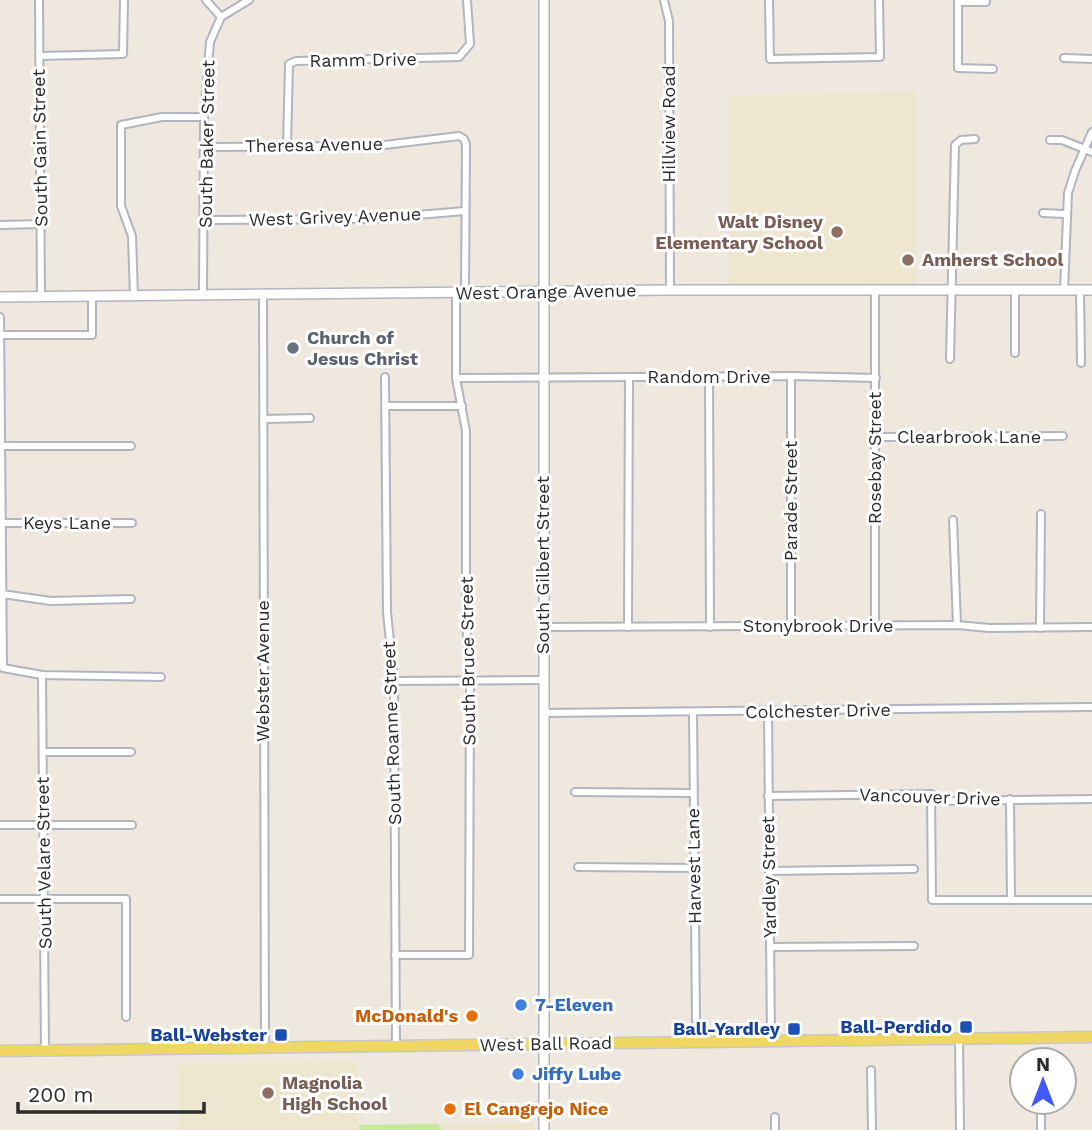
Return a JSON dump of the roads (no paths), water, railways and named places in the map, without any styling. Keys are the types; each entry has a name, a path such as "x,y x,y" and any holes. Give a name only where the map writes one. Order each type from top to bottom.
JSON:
{"main road":[{"name":"West Ball Road","path":"0,1051 1092,1037"}],"street":[{"name":"South Gain Street","path":"39,0 41,297"},
{"path":"39,56 123,54 124,0"},
{"path":"206,0 221,18 249,0"},
{"name":"Ramm Drive","path":"287,147 289,64 296,61 459,57 470,44 467,0"},
{"name":"South Gilbert Street","path":"544,0 544,1130"},
{"name":"Hillview Road","path":"664,0 669,22 670,290"},
{"path":"769,0 770,59 880,57 879,0"},
{"path":"986,2 958,1 958,68 993,69"},
{"name":"South Baker Street","path":"203,295 204,117 210,42 221,18"},
{"path":"1064,58 1092,60"},
{"path":"134,296 132,236 121,206 121,125 162,117 204,117"},
{"path":"1064,290 1065,214 1068,193 1075,171 1089,151 1092,132"},
{"name":"Theresa Avenue","path":"204,147 376,146 454,136 464,139"},
{"name":"South Bruce Street","path":"395,955 469,955 470,680 466,620 466,431 456,378 466,211 464,139"},
{"path":"950,359 954,145 961,140 975,139"},
{"path":"1050,140 1062,140 1089,151"},
{"name":"West Grivey Avenue","path":"205,220 369,219 466,211"},
{"path":"1043,213 1065,214"},
{"path":"0,225 42,224"},
{"name":"West Orange Avenue","path":"0,297 670,290 1092,290"},
{"name":"Rosebay Street","path":"875,290 875,626"},
{"path":"1080,290 1081,363"},
{"path":"1015,353 1016,291"},
{"name":"Webster Avenue","path":"263,294 265,1048"},
{"path":"0,335 92,335 92,297"},
{"path":"0,317 3,668 42,675 161,677"},
{"name":"Parade Street","path":"791,376 792,626"},
{"name":"South Roanne Street","path":"385,377 387,612 394,681 396,1046"},
{"path":"628,626 629,377"},
{"path":"709,377 710,626"},
{"name":"Random Drive","path":"456,378 876,378"},
{"path":"386,406 461,406"},
{"path":"263,419 310,418"},
{"name":"Clearbrook Lane","path":"874,437 1063,436"},
{"path":"1,446 131,446"},
{"path":"1040,628 1041,514"},
{"path":"953,520 957,625"},
{"name":"Keys Lane","path":"2,523 132,523"},
{"path":"2,594 51,601 131,599"},
{"name":"Stonybrook Drive","path":"543,627 1092,627"},
{"name":"South Velare Street","path":"42,675 46,1051"},
{"path":"394,681 544,680"},
{"name":"Colchester Drive","path":"544,713 1092,707"},
{"name":"Harvest Lane","path":"693,712 696,1020"},
{"name":"Yardley Street","path":"768,712 771,1041"},
{"path":"43,752 131,752"},
{"path":"575,792 693,793"},
{"path":"931,794 932,900 1092,900"},
{"name":"Vancouver Drive","path":"768,796 931,794 942,801 1092,799"},
{"path":"1010,799 1011,900"},
{"path":"0,825 132,825"},
{"path":"578,867 694,868"},
{"path":"769,871 914,869"},
{"path":"0,899 126,899 126,1017"},
{"path":"770,947 914,946"},
{"path":"959,1039 960,1130"},
{"path":"871,1070 872,1130"},
{"path":"775,1117 775,1130"}],"place":[{"name":"Walt Disney Elementary School","path":"837,232"},
{"name":"Amherst School","path":"908,260"},
{"name":"Church of Jesus Christ","path":"293,348"},
{"name":"7-Eleven","path":"521,1005"},
{"name":"McDonald's","path":"472,1016"},
{"name":"Ball-Perdido","path":"966,1027"},
{"name":"Ball-Yardley","path":"794,1029"},
{"name":"Ball-Webster","path":"281,1035"},
{"name":"Jiffy Lube","path":"518,1074"},
{"name":"Magnolia High School","path":"268,1093"},
{"name":"El Cangrejo Nice","path":"450,1109"}]}
